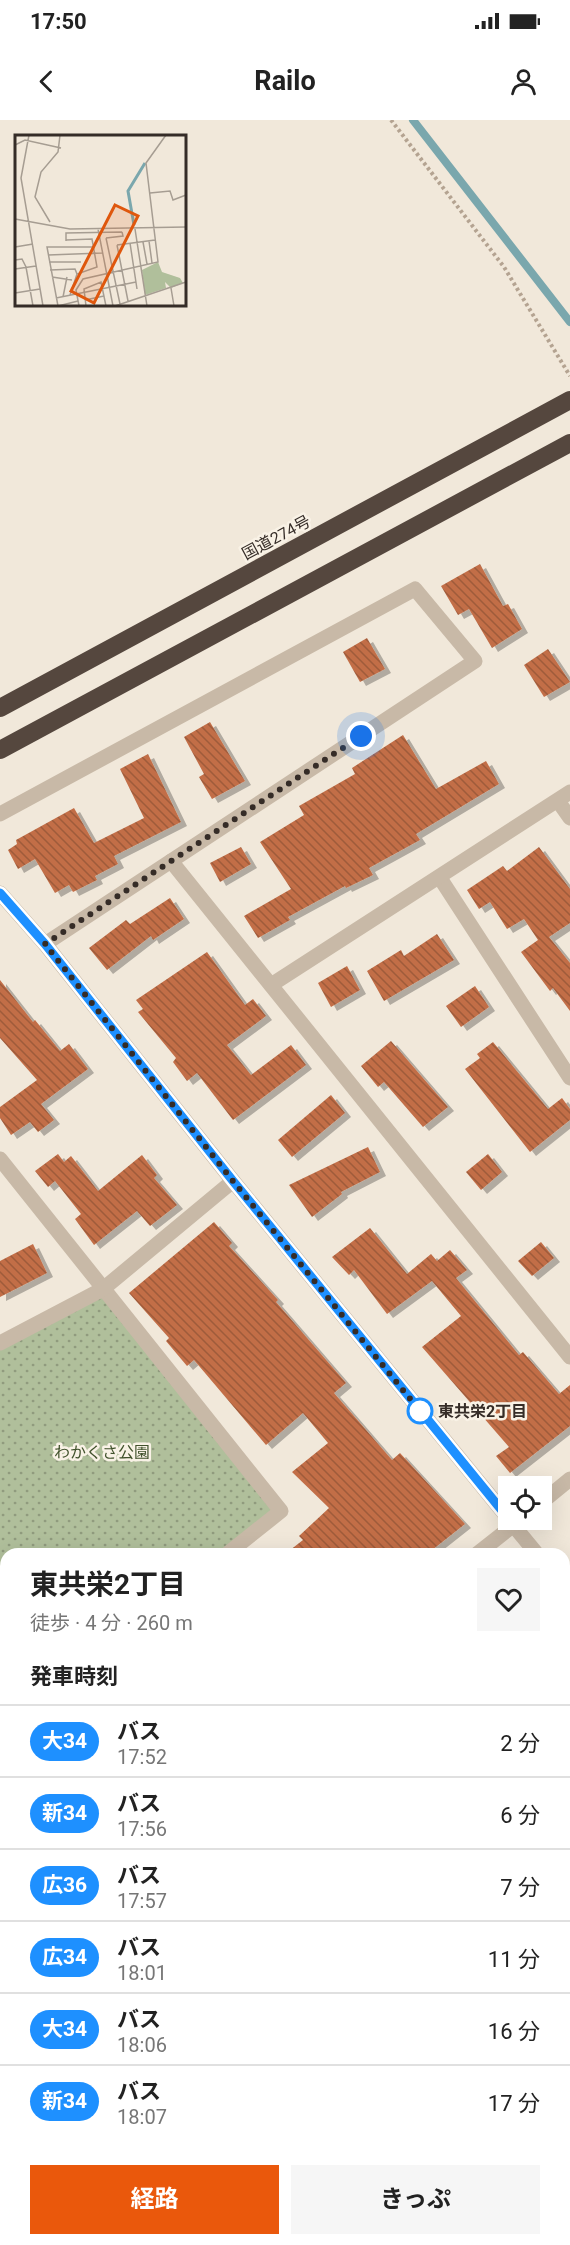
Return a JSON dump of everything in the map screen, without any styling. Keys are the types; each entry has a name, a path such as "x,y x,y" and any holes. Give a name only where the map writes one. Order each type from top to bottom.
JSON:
{"highway":[{"name":"国道274号","path":"0,708 570,400"},
{"path":"0,750 570,443"}],"street":[{"path":"0,814 415,589 475,661 45,944"},
{"path":"271,985 564,796 570,818"},
{"path":"171,861 570,1357"},
{"path":"440,878 570,1078"},
{"path":"0,893 45,944 233,1181 498,1503"},
{"path":"0,1161 280,1511 234,1548"},
{"path":"0,1343 103,1289 233,1181"},
{"path":"552,1494 570,1479"},
{"path":"484,1548 503,1530"},
{"path":"520,1530 533,1548"}],"path":[{"path":"391,120 504,267 570,376"}],"green space":[{"name":"わかくさ公園","path":"103,1289 281,1511 235,1548 0,1548 0,1343"}],"building":[{"path":"480,564 503,606 508,604 522,629 492,648 469,609 458,615 441,586"},
{"path":"367,638 385,669 360,682 343,652"},
{"path":"548,649 570,682 544,697 524,665"},
{"path":"210,722 245,781 212,799 199,777 204,774 184,737"},
{"path":"403,735 436,789 486,761 499,784 416,834 420,840 369,868 373,875 346,888 345,886 288,917 290,920 258,938 244,916 291,889 260,842 304,815 299,806 355,774 352,768"},
{"path":"148,754 181,822 114,856 118,864 95,876 97,880 73,892 69,885 55,893 35,859 18,869 8,850 17,844 16,840 74,808 94,843 144,818 120,769"},
{"path":"241,847 251,864 220,882 210,863"},
{"path":"539,847 570,889 570,923 549,937 570,963 570,1011 553,988 550,991 521,952 538,940 524,919 507,929 490,902 479,909 467,890 503,866 507,871"},
{"path":"170,898 184,919 153,940 151,936 107,970 89,948 126,920 130,924"},
{"path":"437,934 454,960 384,1001 367,971 401,950 404,956"},
{"path":"207,952 245,1005 253,999 266,1016 227,1045 251,1075 291,1045 306,1065 233,1120 197,1073 187,1081 173,1062 176,1058 138,1012 143,1009 136,1000"},
{"path":"347,966 360,990 331,1007 318,983"},
{"path":"0,980 33,1022 35,1020 60,1051 69,1044 88,1069 41,1104 54,1120 38,1132 30,1122 11,1135 0,1118 0,1107 37,1080 0,1038"},
{"path":"475,986 489,1007 461,1027 446,1006"},
{"path":"391,1041 448,1107 423,1127 384,1082 378,1087 361,1066"},
{"path":"493,1042 548,1109 562,1098 570,1109 570,1120 530,1152 465,1069 480,1058 477,1054"},
{"path":"331,1095 345,1113 292,1157 278,1140"},
{"path":"368,1147 380,1172 341,1192 342,1194 312,1217 289,1185"},
{"path":"58,1154 64,1162 71,1156 98,1191 142,1155 157,1175 154,1178 177,1205 150,1226 137,1211 94,1245 75,1219 81,1214 55,1181 48,1187 35,1171"},
{"path":"488,1154 502,1172 481,1190 466,1172"},
{"path":"214,1222 232,1243 229,1246 278,1300 276,1302 346,1383 334,1393 392,1460 400,1453 465,1524 435,1548 293,1548 303,1540 299,1536 329,1508 292,1472 328,1443 303,1413 266,1445 194,1360 187,1366 166,1341 169,1338 129,1293"},
{"path":"370,1228 407,1274 431,1254 437,1261 450,1250 467,1270 456,1278 519,1355 523,1352 559,1394 570,1385 570,1426 510,1473 496,1456 509,1447 422,1347 461,1316 432,1281 387,1314 354,1270 349,1275 332,1257"},
{"path":"541,1242 554,1258 532,1276 518,1261"},
{"path":"33,1244 47,1273 0,1297 0,1261"}],"waterway":[{"path":"413,120 570,322"}],"bus line":[{"name":"大34","path":"0,893 45,944 233,1181 498,1506"}],"place":[{"name":"東共栄2丁目","path":"420,1411"}],"route":[{"path":"361,736 45,944 233,1181 420,1411"}]}
